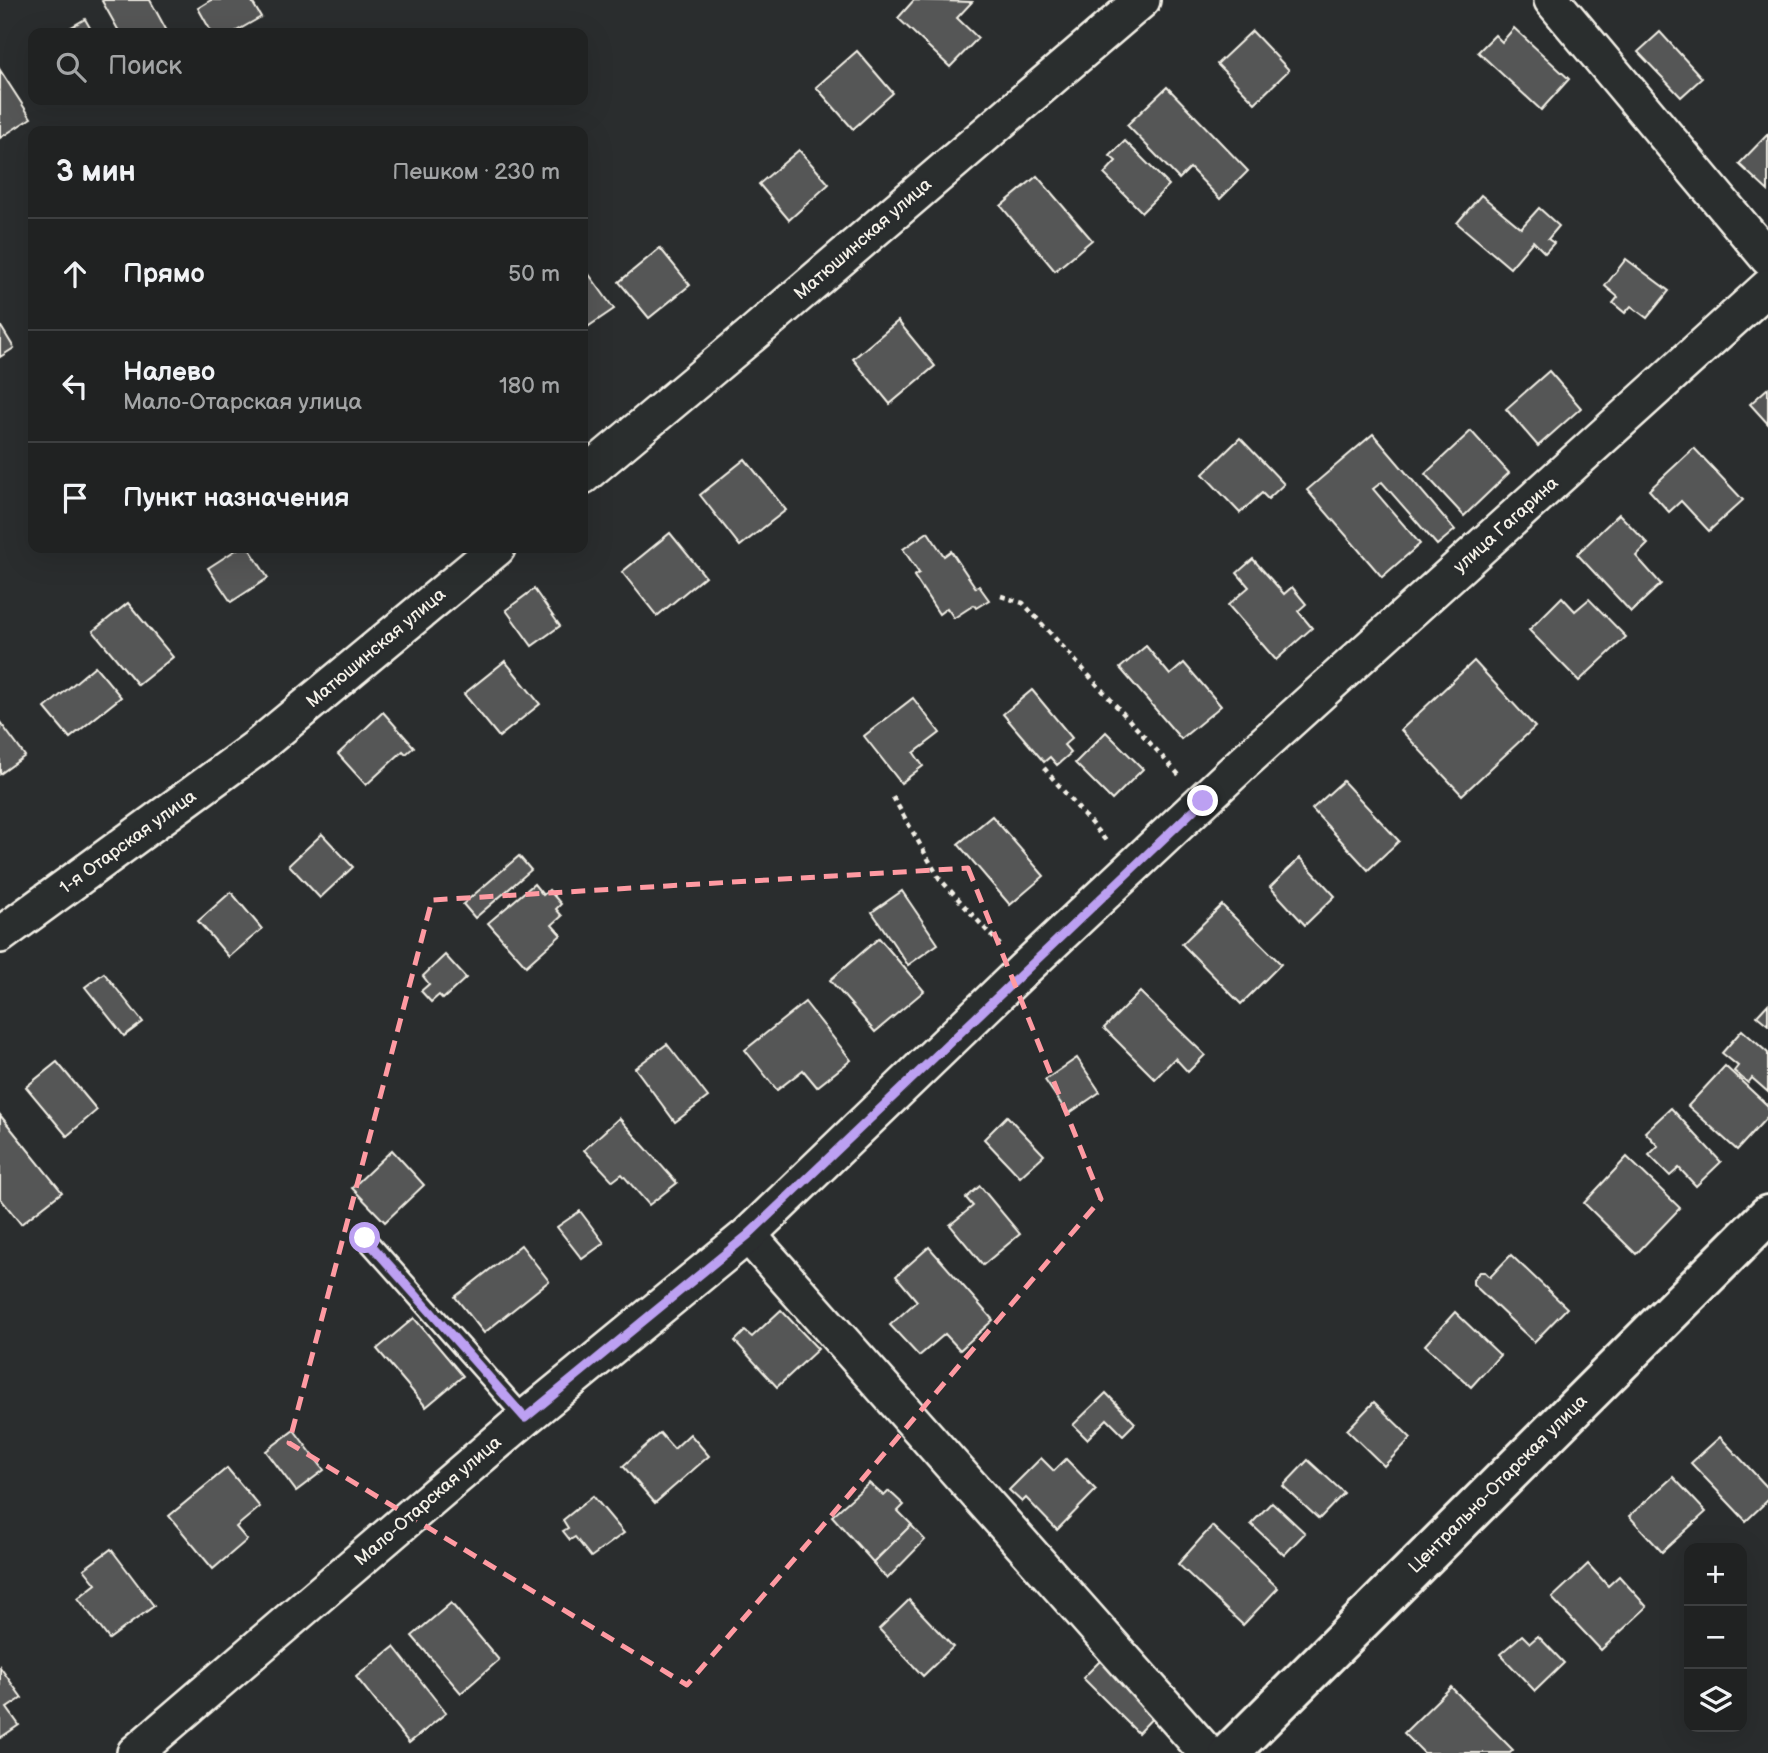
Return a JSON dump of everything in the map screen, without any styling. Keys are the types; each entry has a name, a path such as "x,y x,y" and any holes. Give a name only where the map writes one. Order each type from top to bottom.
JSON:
{"street":[{"name":"Матюшинская улица","path":"588,472 1142,0"},
{"path":"1552,0 1768,258"},
{"name":"улица Гагарина","path":"1244,762 1768,287"},
{"name":"Матюшинская улица","path":"256,748 491,553"},
{"name":"1-я Отарская улица","path":"4,924 256,748"},
{"name":"Мало-Отарская улица","path":"135,1753 525,1418 748,1235 1244,762"},
{"name":"Центрально-Отарская улица","path":"1228,1753 1768,1215"},
{"path":"748,1235 1207,1753"}],"lane":[{"path":"365,1238 525,1418"}],"path":[{"path":"1001,596 1023,603 1203,801"},
{"path":"1044,768 1131,869"},
{"path":"893,797 939,878 1023,970"}],"highlighted area":[{"path":"968,868 1101,1199 687,1685 289,1443 432,900"}],"building":[{"path":"150,0 165,28 117,28 102,1"},
{"path":"211,0 251,0 261,17 242,28 209,28 198,8"},
{"path":"914,0 972,2 957,18 978,38 950,67 898,18"},
{"path":"85,19 90,28 70,28"},
{"path":"1514,28 1569,79 1541,110 1478,52 1495,35 1502,42"},
{"path":"1252,31 1289,70 1255,103 1217,64"},
{"path":"1660,32 1702,78 1681,97 1638,52"},
{"path":"857,51 893,93 853,129 816,87"},
{"path":"0,70 31,118 0,138"},
{"path":"1167,87 1248,171 1220,199 1190,168 1179,179 1127,125"},
{"path":"1768,134 1768,191 1739,164"},
{"path":"1125,141 1169,185 1142,212 1104,174 1116,161 1110,156"},
{"path":"799,150 829,184 789,220 759,184"},
{"path":"1037,176 1092,240 1055,271 1001,206"},
{"path":"1481,195 1521,228 1539,208 1559,226 1548,239 1554,243 1545,253 1533,241 1510,268 1457,223"},
{"path":"660,248 690,285 649,318 619,282"},
{"path":"1626,259 1669,291 1647,318 1631,306 1625,313 1613,303 1618,297 1605,286"},
{"path":"588,273 614,309 588,327"},
{"path":"898,321 935,366 890,404 853,359"},
{"path":"0,325 14,348 0,357"},
{"path":"1549,371 1581,408 1538,446 1506,409"},
{"path":"1768,388 1768,424 1750,404"},
{"path":"1471,431 1509,473 1464,516 1425,474"},
{"path":"1373,434 1455,530 1437,545 1382,482 1373,489 1420,544 1382,577 1307,490"},
{"path":"1240,438 1284,484 1268,499 1262,493 1240,513 1203,474"},
{"path":"1694,448 1743,500 1709,531 1681,501 1669,512 1649,490"},
{"path":"745,459 786,510 740,546 700,495"},
{"path":"1619,514 1648,544 1636,556 1661,584 1631,612 1577,554"},
{"path":"928,532 944,556 951,551 976,588 979,586 989,600 976,608 974,605 954,618 947,608 939,614 914,576 919,573 903,549"},
{"path":"670,533 705,576 657,616 622,572"},
{"path":"231,553 252,553 268,578 231,602 208,568"},
{"path":"1253,559 1284,594 1292,587 1306,604 1298,611 1312,628 1276,660 1228,605 1249,587 1237,573"},
{"path":"534,589 560,626 532,646 506,610"},
{"path":"1562,597 1575,611 1589,599 1626,637 1579,681 1529,630"},
{"path":"128,603 173,657 138,685 93,631"},
{"path":"1146,646 1170,675 1184,663 1221,706 1181,739 1120,668"},
{"path":"505,661 540,704 499,737 464,694"},
{"path":"1474,661 1535,727 1462,795 1401,730"},
{"path":"95,666 121,697 70,738 45,708"},
{"path":"1032,690 1072,738 1064,745 1071,753 1057,765 1050,757 1044,762 1003,714"},
{"path":"913,698 940,733 914,753 923,766 901,783 864,736"},
{"path":"383,712 414,747 406,754 403,751 366,785 338,754"},
{"path":"0,722 25,756 0,774"},
{"path":"1106,732 1143,769 1112,800 1075,763"},
{"path":"1343,781 1399,841 1368,870 1312,809"},
{"path":"992,816 1044,876 1010,905 958,844"},
{"path":"322,834 353,867 320,898 289,865"},
{"path":"519,856 531,870 475,918 463,904"},
{"path":"1300,858 1335,896 1305,925 1270,887"},
{"path":"534,884 543,895 549,890 561,904 556,909 562,916 552,925 561,935 526,966 488,923"},
{"path":"902,891 938,944 908,965 872,912"},
{"path":"231,892 262,929 229,957 198,921"},
{"path":"1222,905 1281,964 1241,1004 1182,944"},
{"path":"879,938 924,991 875,1032 830,980"},
{"path":"445,955 466,978 443,999 439,995 431,1002 421,991 429,984 423,976"},
{"path":"104,973 143,1022 124,1036 85,987"},
{"path":"1140,992 1205,1055 1188,1072 1175,1058 1155,1079 1104,1028"},
{"path":"805,1002 851,1060 817,1087 803,1070 777,1090 745,1050"},
{"path":"1768,1004 1768,1025 1757,1016"},
{"path":"1742,1030 1768,1053 1768,1092 1752,1078 1748,1083 1734,1071 1738,1066 1722,1053"},
{"path":"667,1044 708,1097 675,1122 635,1068"},
{"path":"1077,1058 1100,1092 1068,1114 1045,1080"},
{"path":"57,1062 97,1110 67,1136 26,1087"},
{"path":"1725,1066 1768,1106 1768,1116 1737,1150 1688,1106"},
{"path":"1671,1108 1721,1162 1696,1186 1679,1168 1670,1176 1649,1155 1658,1146 1645,1132"},
{"path":"0,1115 62,1192 21,1224 0,1198"},
{"path":"1007,1116 1044,1155 1020,1177 984,1139"},
{"path":"619,1118 677,1183 649,1205 622,1174 613,1181 584,1150"},
{"path":"392,1150 424,1185 385,1222 352,1188"},
{"path":"1627,1157 1680,1208 1636,1254 1584,1203"},
{"path":"980,1186 1020,1234 983,1265 950,1225 973,1206 966,1198"},
{"path":"580,1211 604,1243 582,1259 557,1227"},
{"path":"521,1245 549,1281 484,1333 455,1297"},
{"path":"929,1247 993,1320 960,1350 945,1334 919,1356 890,1325 917,1301 896,1276"},
{"path":"1511,1255 1567,1308 1534,1342 1473,1284 1473,1279 1480,1272 1485,1272 1490,1277"},
{"path":"781,1310 818,1349 777,1387 735,1341 745,1331 752,1337"},
{"path":"1455,1312 1500,1355 1471,1387 1425,1345"},
{"path":"414,1318 463,1376 426,1407 377,1349"},
{"path":"1106,1393 1135,1423 1123,1435 1107,1419 1087,1439 1073,1425"},
{"path":"1374,1402 1411,1438 1384,1466 1347,1430"},
{"path":"294,1430 324,1470 296,1491 266,1451"},
{"path":"660,1433 674,1449 690,1434 709,1456 655,1503 623,1466"},
{"path":"1720,1437 1768,1488 1768,1500 1746,1521 1691,1463"},
{"path":"1041,1458 1054,1471 1066,1459 1096,1490 1057,1530 1026,1498 1022,1502 1009,1490"},
{"path":"1308,1460 1344,1493 1319,1519 1283,1486"},
{"path":"227,1468 260,1507 236,1527 247,1540 213,1569 169,1516"},
{"path":"1673,1477 1706,1512 1662,1552 1629,1516"},
{"path":"869,1483 884,1496 889,1491 904,1505 898,1511 912,1525 873,1562 832,1516"},
{"path":"593,1496 624,1533 591,1557 575,1537 570,1540 563,1531 568,1528 563,1520"},
{"path":"1272,1502 1305,1533 1284,1555 1251,1524"},
{"path":"911,1525 925,1540 887,1579 873,1563"},
{"path":"1212,1526 1278,1588 1243,1625 1178,1564"},
{"path":"111,1549 154,1606 109,1639 78,1598 96,1584 84,1569"},
{"path":"1588,1564 1608,1586 1619,1576 1647,1607 1601,1650 1552,1598"},
{"path":"909,1600 953,1647 923,1676 879,1629"},
{"path":"451,1603 499,1660 461,1693 412,1636"},
{"path":"1522,1635 1530,1643 1538,1636 1564,1663 1535,1691 1500,1654"},
{"path":"394,1647 446,1713 409,1743 356,1677"},
{"path":"1108,1653 1162,1708 1138,1733 1083,1678"},
{"path":"0,1667 22,1698 7,1708 19,1725 0,1738"},
{"path":"1451,1687 1513,1750 1510,1753 1424,1753 1404,1733"}],"route":[{"path":"365,1238 525,1418 748,1235 1203,801"}]}
